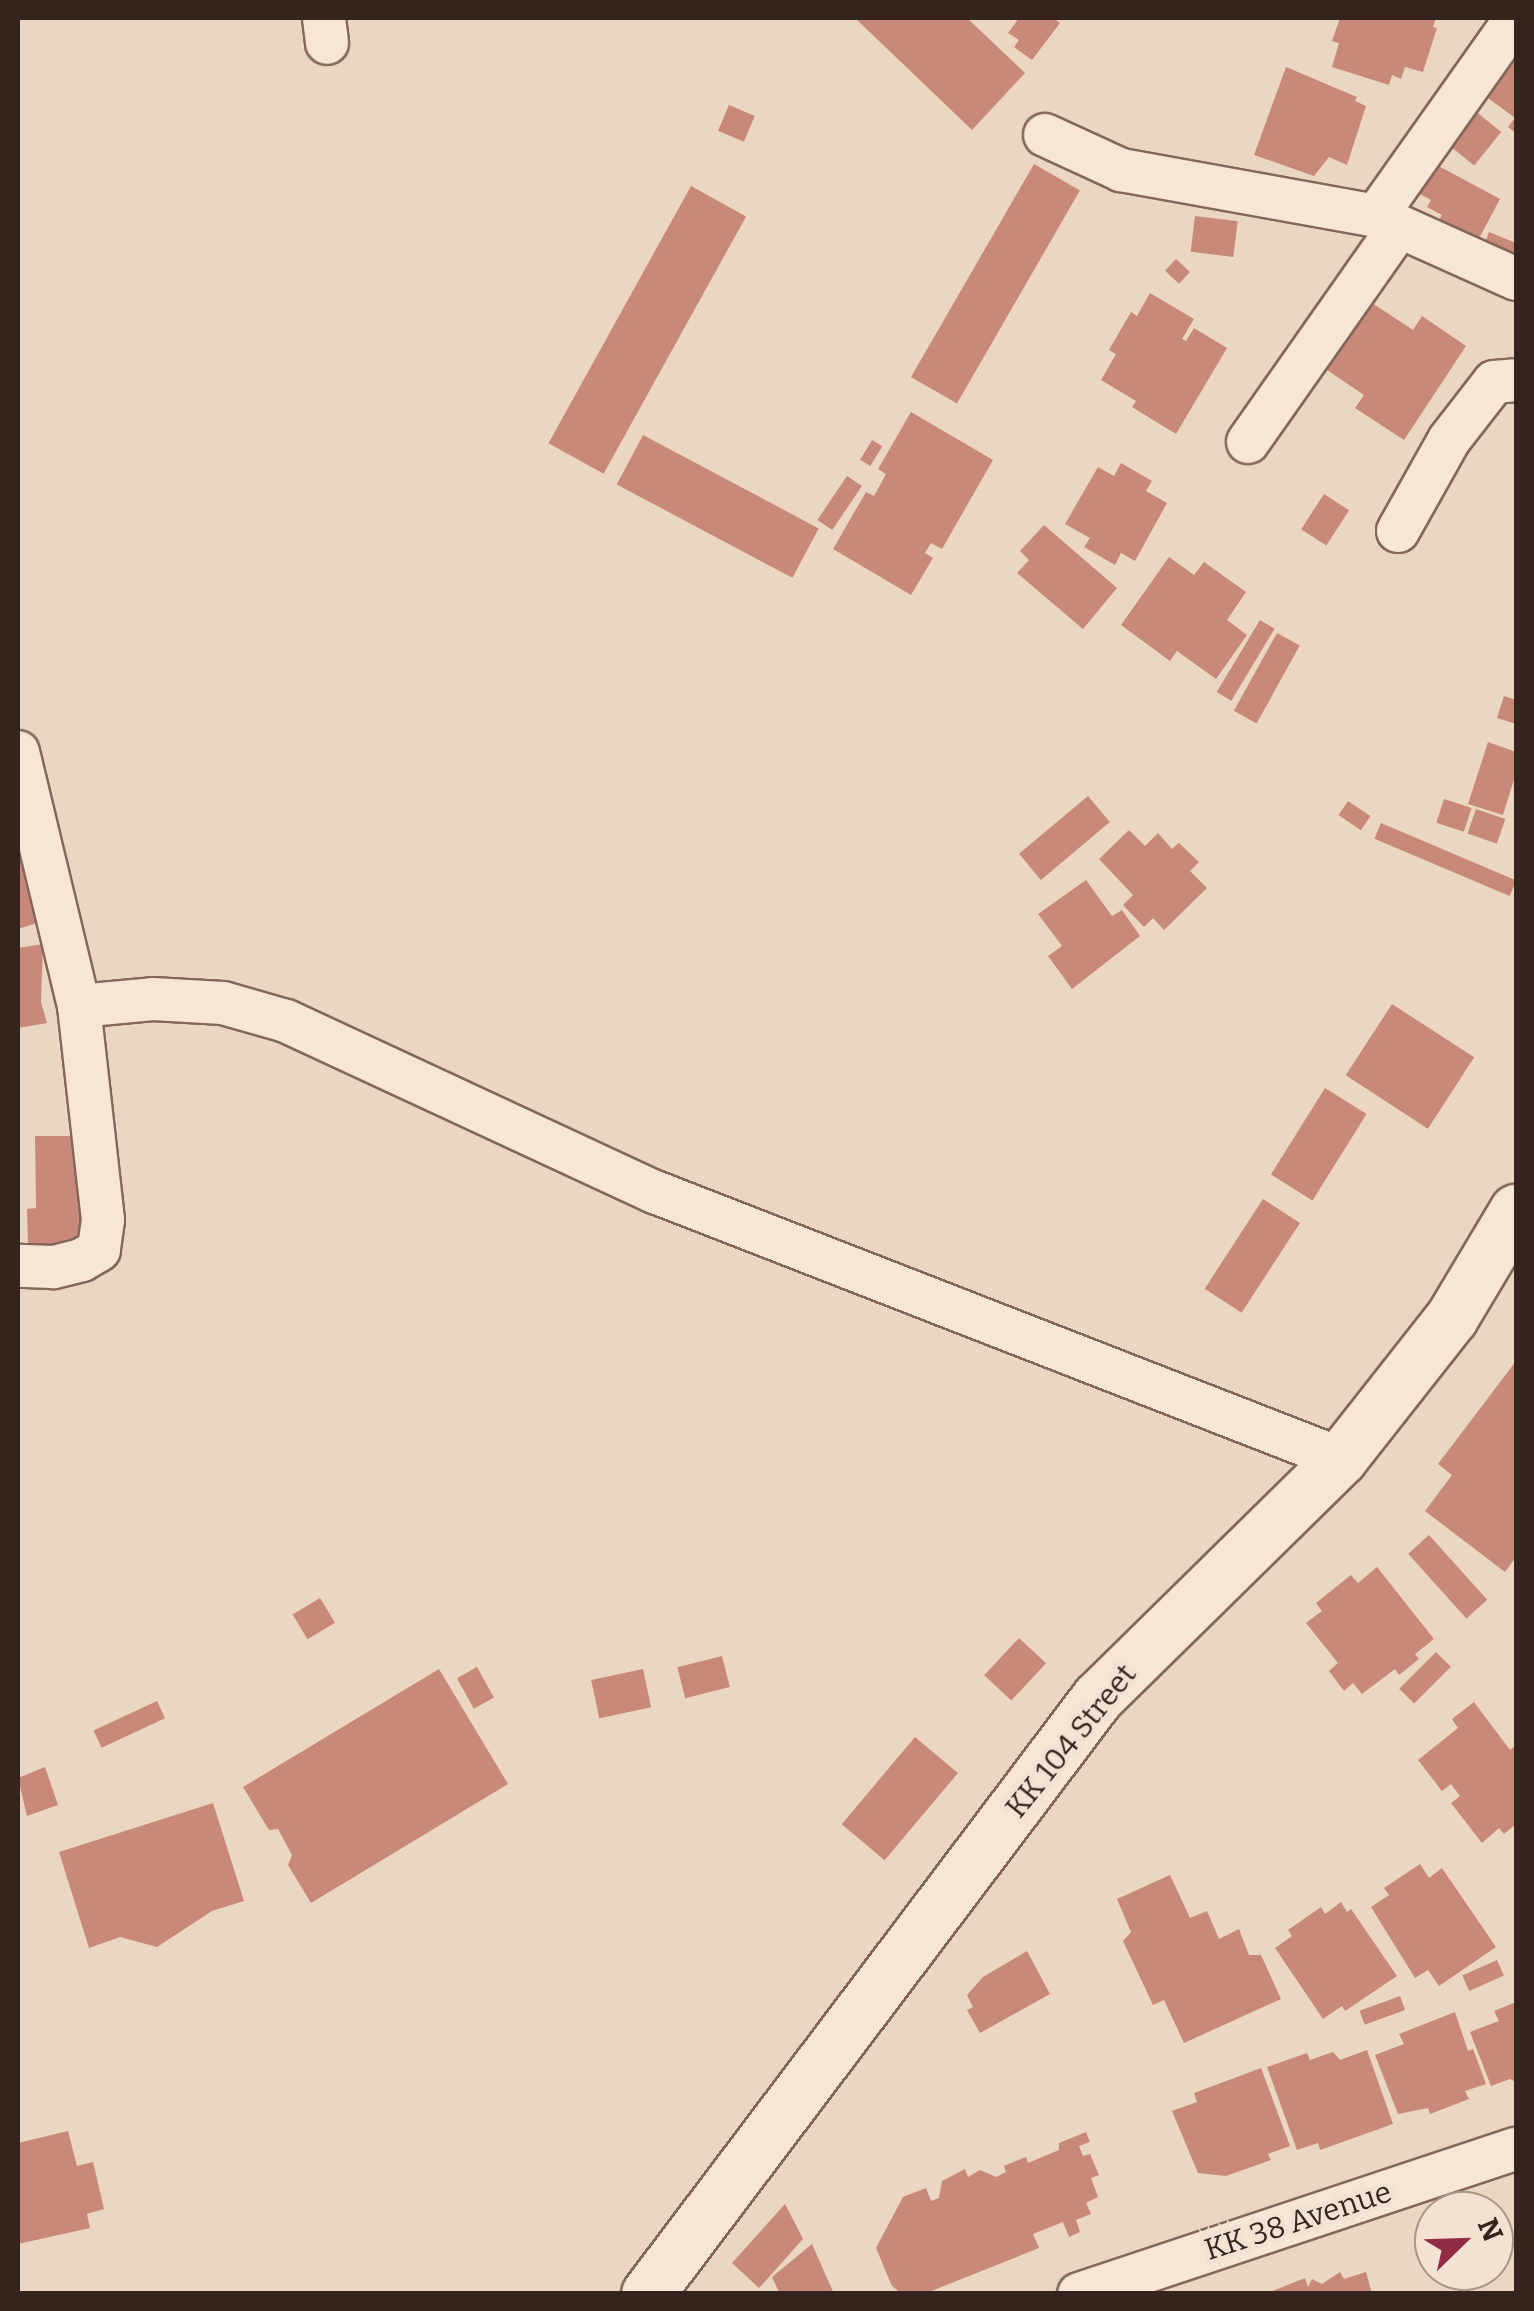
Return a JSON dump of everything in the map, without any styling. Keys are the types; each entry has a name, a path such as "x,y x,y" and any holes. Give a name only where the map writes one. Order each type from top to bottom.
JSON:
{"street":[{"path":"1248,442 1516,18"},
{"path":"1045,135 1121,170 1388,222 1516,279"},
{"path":"1398,531 1449,440 1494,382 1516,380"},
{"path":"18,752 78,1006 103,1220 99,1250 53,1266 18,1266"},
{"path":"78,1006 153,999 206,1002 286,1021 655,1192 1341,1459"},
{"name":"KK 104 Street","path":"648,2294 1098,1698 1341,1459 1452,1318 1516,1210"},
{"name":"KK 38 Avenue","path":"1079,2294 1516,2148"}],"building":[{"path":"855,18 967,18 1025,73 972,130"},
{"path":"1019,18 1053,18 1060,23 1032,60 1014,47 1019,40 1008,33"},
{"path":"1340,18 1436,18 1433,27 1437,28 1423,72 1405,67 1401,79 1392,75 1389,85 1332,67 1339,43 1332,41"},
{"path":"1513,55 1516,133 1508,127 1515,118 1484,95"},
{"path":"1286,67 1357,97 1355,101 1366,106 1347,165 1329,157 1314,176 1254,155"},
{"path":"729,105 755,116 744,142 718,131"},
{"path":"1474,110 1501,132 1474,165 1447,143"},
{"path":"1433,163 1500,199 1475,246 1436,225 1442,215 1427,207 1431,200 1418,193"},
{"path":"1034,164 1080,190 957,404 911,377"},
{"path":"691,186 746,217 604,474 548,443"},
{"path":"1195,216 1238,221 1233,257 1191,252"},
{"path":"1489,232 1516,243 1516,264 1482,251"},
{"path":"1176,259 1190,272 1179,284 1165,271"},
{"path":"1150,293 1194,319 1182,339 1186,341 1194,328 1227,348 1176,434 1132,407 1136,401 1101,380 1116,354 1109,350 1131,312 1137,316"},
{"path":"1372,303 1413,330 1422,316 1466,346 1404,440 1355,408 1364,395 1327,370"},
{"path":"911,412 993,460 942,549 931,543 925,553 933,558 911,595 833,549 866,492 874,496 886,474 878,469"},
{"path":"643,435 819,528 792,578 617,484"},
{"path":"872,440 882,446 870,466 860,460"},
{"path":"1121,463 1152,481 1146,491 1167,503 1135,561 1121,553 1115,565 1084,547 1090,538 1065,524 1098,467 1114,476"},
{"path":"847,476 862,486 832,530 817,520"},
{"path":"1324,494 1349,510 1326,546 1301,529"},
{"path":"1044,525 1117,588 1083,629 1017,573 1029,560 1020,551"},
{"path":"1169,557 1194,575 1204,562 1246,592 1227,620 1247,635 1216,679 1177,651 1170,661 1121,625"},
{"path":"1260,620 1275,629 1231,701 1217,692"},
{"path":"1277,633 1300,646 1257,723 1234,711"},
{"path":"1504,696 1516,700 1516,724 1497,718"},
{"path":"1488,742 1516,752 1516,773 1503,815 1468,804"},
{"path":"1088,796 1110,822 1041,880 1019,854"},
{"path":"1444,799 1472,808 1464,832 1436,823"},
{"path":"1348,801 1370,816 1361,830 1338,815"},
{"path":"1476,809 1505,819 1497,844 1468,834"},
{"path":"1381,823 1516,880 1510,896 1374,839"},
{"path":"1129,830 1145,846 1158,833 1172,849 1179,843 1199,862 1190,871 1207,888 1164,930 1153,918 1144,927 1123,905 1133,895 1099,859"},
{"path":"23,844 46,920 18,929 18,846"},
{"path":"1086,880 1112,916 1122,910 1140,936 1072,989 1048,956 1062,946 1038,914"},
{"path":"43,944 41,1002 47,1023 18,1028 18,948"},
{"path":"1392,1004 1474,1057 1428,1129 1346,1075"},
{"path":"1325,1088 1367,1114 1313,1200 1271,1175"},
{"path":"35,1136 78,1136 111,1245 28,1246 27,1209 36,1208"},
{"path":"1263,1199 1300,1223 1242,1313 1205,1289"},
{"path":"1516,1361 1516,1557 1505,1572 1425,1511 1452,1475 1438,1464"},
{"path":"1429,1535 1487,1600 1466,1618 1408,1554"},
{"path":"1377,1567 1434,1639 1415,1654 1419,1659 1399,1675 1395,1669 1362,1694 1353,1683 1344,1691 1329,1671 1338,1663 1306,1623 1322,1611 1316,1603 1351,1575 1358,1583"},
{"path":"320,1598 335,1623 308,1639 293,1614"},
{"path":"1019,1638 1046,1663 1011,1701 984,1675"},
{"path":"1436,1652 1451,1667 1414,1704 1399,1689"},
{"path":"722,1656 730,1687 685,1698 677,1667"},
{"path":"477,1667 494,1698 474,1709 457,1678"},
{"path":"439,1669 508,1784 311,1903 288,1865 292,1855 278,1829 269,1830 243,1787"},
{"path":"643,1669 651,1707 599,1718 591,1680"},
{"path":"157,1701 165,1718 102,1748 94,1731"},
{"path":"1474,1702 1510,1750 1516,1745 1516,1824 1504,1834 1499,1828 1482,1843 1451,1803 1460,1796 1451,1784 1442,1791 1418,1760 1458,1728 1452,1719"},
{"path":"915,1737 958,1773 885,1860 842,1824"},
{"path":"45,1767 58,1805 27,1816 18,1778"},
{"path":"213,1803 244,1901 212,1911 157,1947 120,1937 89,1948 59,1852"},
{"path":"1420,1864 1429,1878 1442,1868 1496,1947 1439,1986 1428,1970 1415,1978 1371,1907 1389,1895 1384,1888"},
{"path":"1170,1875 1190,1918 1207,1911 1219,1939 1239,1929 1249,1955 1261,1955 1281,1999 1184,2043 1164,2000 1153,2005 1123,1941 1131,1932 1117,1899"},
{"path":"1341,1902 1347,1912 1351,1909 1397,1976 1345,2011 1342,2006 1323,2019 1275,1948 1292,1936 1288,1930 1321,1907 1325,1914"},
{"path":"1027,1951 1050,1994 980,2033 967,2010 973,2007 967,1995 983,1977"},
{"path":"1497,1960 1504,1976 1469,1991 1462,1975"},
{"path":"1400,1996 1405,2010 1365,2025 1360,2011"},
{"path":"1516,2002 1516,2082 1510,2079 1491,2086 1470,2032 1499,2021 1494,2011"},
{"path":"1455,2012 1468,2051 1473,2049 1486,2084 1465,2091 1469,2099 1430,2114 1428,2108 1398,2114 1375,2055 1404,2044 1399,2034"},
{"path":"1367,2050 1393,2124 1320,2150 1318,2143 1297,2150 1267,2067 1307,2053 1310,2060 1333,2052 1340,2060"},
{"path":"1261,2068 1290,2146 1268,2154 1271,2160 1226,2176 1198,2173 1172,2111 1197,2102 1194,2093"},
{"path":"68,2131 77,2166 93,2162 104,2209 87,2214 90,2228 18,2244 18,2143"},
{"path":"1086,2132 1090,2142 1079,2146 1083,2156 1090,2154 1099,2175 1091,2178 1098,2197 1086,2203 1091,2214 1076,2220 1080,2232 1069,2237 1063,2222 1033,2234 1039,2248 924,2294 902,2294 892,2286 876,2248 903,2197 926,2188 931,2201 939,2198 942,2181 965,2169 968,2177 980,2170 996,2177 1006,2172 1004,2166 1026,2157 1028,2163 1059,2150 1059,2143"},
{"path":"785,2204 803,2239 759,2288 732,2263"},
{"path":"812,2244 834,2294 780,2294 772,2277"},
{"path":"1340,2272 1344,2279 1366,2272 1372,2294 1265,2294 1305,2278 1308,2287 1312,2279 1322,2284"}]}
